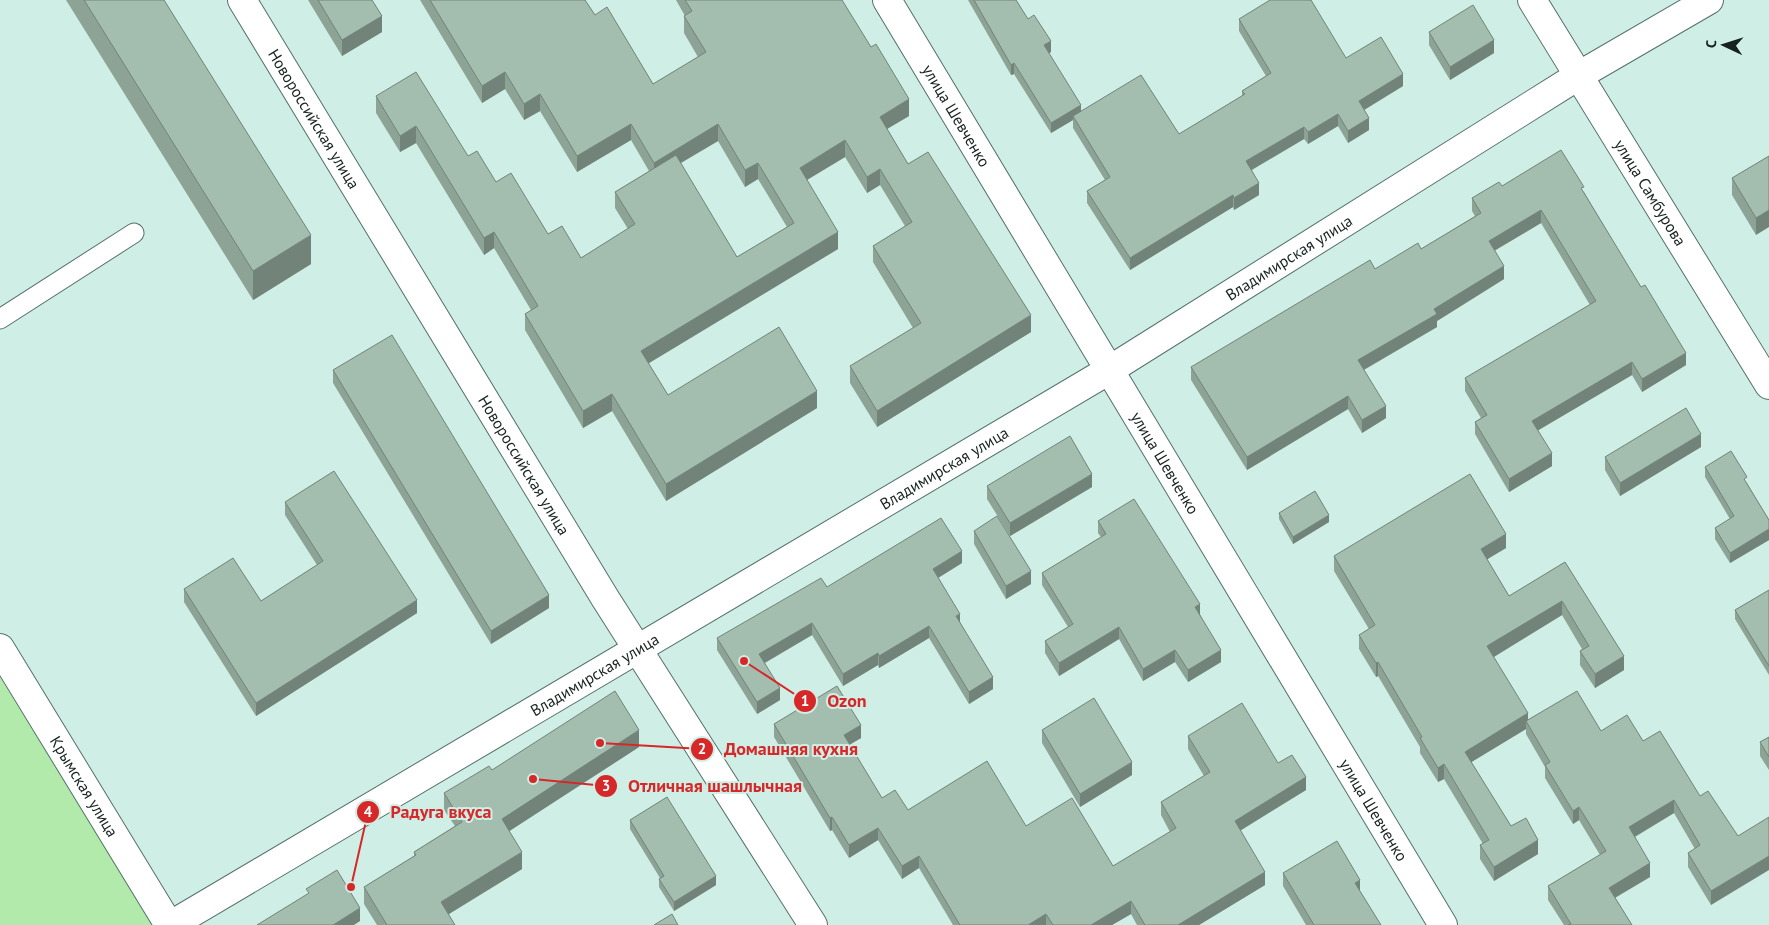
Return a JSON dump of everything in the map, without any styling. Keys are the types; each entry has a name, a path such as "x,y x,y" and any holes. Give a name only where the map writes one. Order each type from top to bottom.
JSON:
{"street":[{"name":"Новороссийская улица","path":"242,0 637,648 813,925"},
{"name":"улица Шевченко","path":"887,0 1111,369 1443,925"},
{"name":"улица Самбурова","path":"1532,0 1769,385"},
{"name":"Владимирская улица","path":"170,925 1111,369 1578,76 1709,0"},
{"name":"Крымская улица","path":"0,648 170,925"}],"lane":[{"path":"0,318 134,232"}],"green space":[{"path":"0,674 153,925 0,925"}],"building":[{"path":"84,0 164,0 311,235 253,271"},
{"path":"318,0 372,0 382,16 342,40"},
{"path":"430,0 585,0 595,15 607,7 653,84 706,52 684,16 692,11 685,0 842,0 871,47 876,44 909,99 880,117 908,164 928,152 1031,315 877,411 850,366 921,323 873,246 912,222 880,169 867,177 845,140 800,168 838,232 641,351 668,395 779,327 817,391 666,484 612,394 583,411 525,314 538,306 494,232 484,238 416,126 400,136 376,96 416,72 468,156 477,151 496,182 511,173 548,234 562,226 581,258 635,224 615,192 676,155 737,257 794,223 758,163 745,170 718,124 654,163 631,124 577,156 540,94 524,104 505,72 482,86"},
{"path":"974,0 1016,0 1028,19 1034,15 1051,41 1044,45 1081,105 1051,123 1014,63 1011,65"},
{"path":"1270,0 1311,0 1346,58 1381,37 1403,74 1359,101 1369,118 1348,131 1338,114 1308,132 1304,127 1246,161 1259,183 1234,198 1233,195 1130,258 1087,191 1110,177 1073,116 1141,75 1179,134 1245,94 1242,91 1271,73 1239,19"},
{"path":"1473,5 1494,40 1450,67 1429,32"},
{"path":"1561,150 1584,187 1581,188 1641,287 1645,285 1686,353 1642,379 1632,362 1532,421 1552,453 1509,479 1475,422 1487,415 1465,378 1596,301 1541,210 1489,241 1504,266 1434,309 1437,314 1358,360 1386,406 1362,420 1348,396 1247,457 1191,367 1370,260 1375,269 1418,243 1421,249 1481,213 1472,198 1499,182 1502,186"},
{"path":"1769,156 1769,210 1756,218 1732,178"},
{"path":"392,335 549,595 491,631 333,370"},
{"path":"1686,408 1701,434 1620,483 1605,457"},
{"path":"1070,436 1092,474 1010,523 987,486"},
{"path":"1731,451 1747,477 1744,479 1769,520 1769,529 1730,553 1715,528 1734,516 1705,467"},
{"path":"334,471 417,600 256,703 184,589 233,558 261,601 323,561 285,502"},
{"path":"1470,474 1506,534 1481,549 1509,596 1565,562 1624,656 1595,674 1580,651 1589,646 1562,601 1487,646 1528,713 1465,752 1511,826 1526,818 1538,840 1494,867 1480,845 1489,840 1444,764 1438,768 1378,662 1376,663 1359,635 1375,625 1334,556"},
{"path":"1315,491 1329,515 1293,537 1279,513"},
{"path":"1134,499 1200,604 1195,607 1221,650 1188,670 1175,650 1143,669 1119,627 1059,663 1045,641 1073,624 1042,573 1106,534 1098,521"},
{"path":"997,516 1031,571 1006,586 974,531"},
{"path":"941,518 962,551 933,569 960,614 956,616 993,677 969,692 929,626 879,656 878,653 843,674 812,623 759,654 780,688 757,702 717,638 821,578 827,587"},
{"path":"1769,590 1769,666 1735,610"},
{"path":"837,686 861,725 844,735 882,798 895,790 908,810 987,761 1026,826 1072,798 1113,866 1176,828 1161,802 1210,772 1188,736 1242,703 1278,763 1292,755 1306,777 1235,821 1265,872 1178,925 1145,925 1131,901 1091,925 1053,925 1046,914 1028,925 960,925 919,856 902,866 878,828 849,845 832,817 830,818 774,724"},
{"path":"615,691 639,730 502,819 522,852 441,902 455,925 387,925 364,887 416,855 414,852 462,822 444,793 489,766 492,770"},
{"path":"1577,691 1601,731 1627,715 1643,741 1660,731 1700,796 1708,791 1738,836 1769,817 1769,856 1711,891 1688,853 1700,845 1674,800 1629,827 1650,863 1609,888 1632,925 1568,925 1571,924 1548,886 1606,851 1579,807 1573,811 1545,765 1550,762 1526,721"},
{"path":"1094,698 1132,762 1080,794 1042,730"},
{"path":"1769,737 1769,757 1760,742"},
{"path":"667,797 716,876 674,902 659,879 664,876 630,820"},
{"path":"1337,841 1360,880 1355,883 1381,925 1314,925 1283,873"},
{"path":"337,870 360,908 333,925 257,925 309,893 306,889"},
{"path":"672,914 678,925 654,925"}],"place":[{"name":"Ozon","path":"744,661"},
{"name":"Домашняя кухня","path":"600,743"},
{"name":"Отличная шашлычная","path":"533,779"},
{"name":"Радуга вкуса","path":"351,887"}]}
